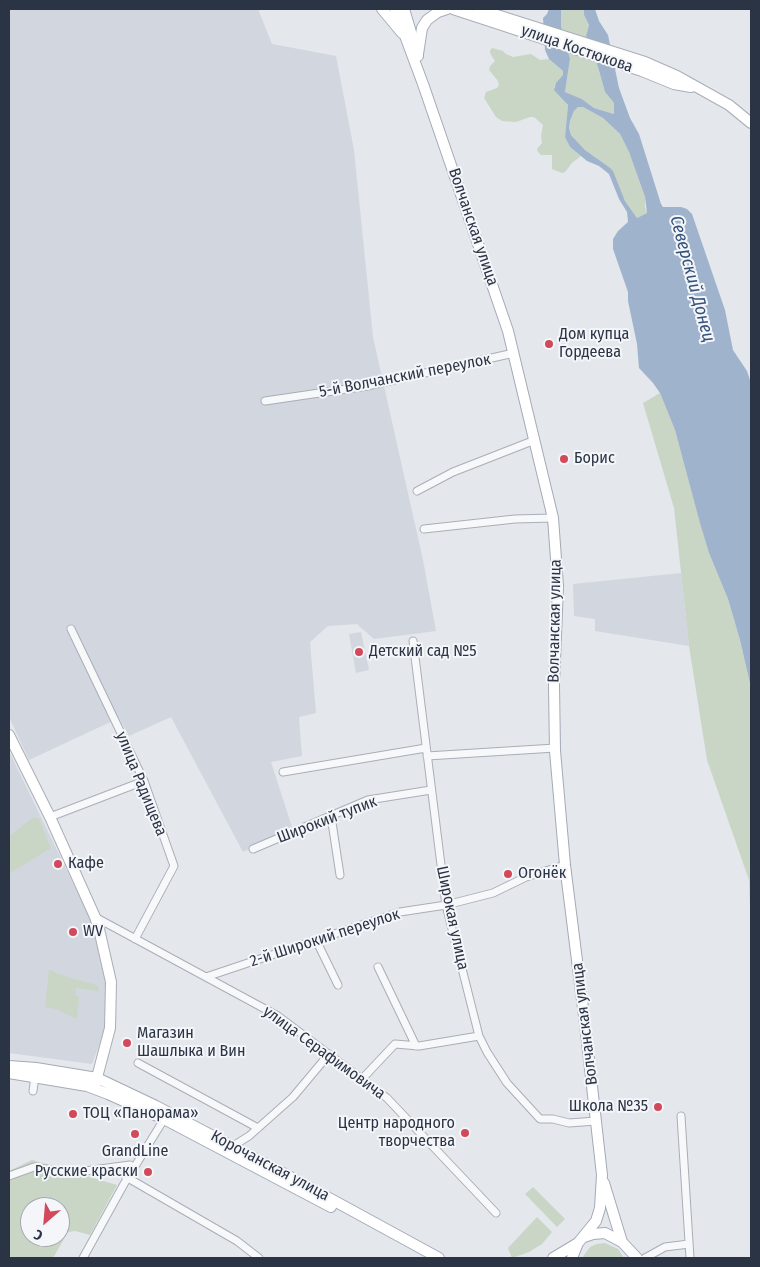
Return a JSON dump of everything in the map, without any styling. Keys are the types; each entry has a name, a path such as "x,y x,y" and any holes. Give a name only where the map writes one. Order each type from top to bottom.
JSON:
{"main road":[{"path":"382,9 404,36"},
{"name":"Волчанская улица","path":"395,9 499,303 514,353 553,518 558,586 554,685 555,748 566,865 602,1175"},
{"name":"Волчанская улица","path":"404,9 418,54 423,84"},
{"path":"418,54 422,28 427,20 438,12 447,9"},
{"name":"улица Костюкова","path":"453,9 518,25"},
{"name":"улица Костюкова","path":"478,9 518,25 644,67 674,84 702,89 729,105 751,123"},
{"path":"9,735 50,817 95,917 111,982 110,1028 95,1084"},
{"name":"Корочанская улица","path":"9,1066 36,1068 95,1084 233,1146 439,1258"},
{"name":"Корочанская улица","path":"9,1073 95,1084"},
{"name":"Корочанская улица","path":"166,1116 426,1258"},
{"path":"572,1258 581,1240 596,1221 600,1208 602,1175"},
{"path":"602,1175 623,1244 631,1258"},
{"path":"553,1258 593,1234 605,1233 623,1244 637,1258"}],"street":[{"name":"5-й Волчанский переулок","path":"265,401 367,386 514,353"},
{"path":"417,492 453,472 535,440"},
{"path":"424,529 515,519 553,518"},
{"name":"улица Радищева","path":"71,629 144,781 174,866 135,939"},
{"name":"Широкая улица","path":"414,641 446,905 479,1036 486,1052 508,1083 540,1119 553,1119 570,1123 596,1121"},
{"path":"283,772 426,752 555,748"},
{"path":"50,817 144,781"},
{"name":"Широкий тупик","path":"253,849 368,800 431,790"},
{"path":"331,816 340,875"},
{"name":"2-й Широкий переулок","path":"206,977 400,912 446,905 493,893 526,877 566,865"},
{"name":"улица Серафимовича","path":"95,917 278,1016 387,1098 496,1213"},
{"path":"316,940 338,985"},
{"path":"378,967 416,1046"},
{"path":"362,1079 395,1044 416,1046 479,1036"},
{"path":"233,1146 249,1136 293,1097 329,1054"},
{"path":"138,1063 258,1128"},
{"path":"33,1091 35,1076"},
{"path":"83,1258 126,1181 166,1116"},
{"path":"681,1116 690,1258"},
{"path":"9,1176 34,1167 70,1173 130,1165 126,1181"},
{"path":"126,1181 237,1241 259,1258"},
{"path":"645,1258 665,1247 689,1244"}],"shaded area":[{"path":"9,9 258,9 272,44 336,56 354,150 373,337 423,560 436,631 374,639 357,624 328,626 310,642 316,713 299,717 302,756 271,762 292,827 243,852 171,717 129,736 119,718 29,760 9,717"},
{"path":"681,573 689,646 595,631 595,619 574,616 573,584"},
{"name":"Детский сад №5","path":"361,632 369,670 356,673 349,634"},
{"path":"9,751 89,916 108,983 106,1027 92,1064 9,1053"}],"green space":[{"path":"561,9 584,9 584,15 589,25 586,36 605,92 614,103 614,114 594,108 582,99 565,92 570,59 561,26"},
{"path":"492,48 503,51 513,57 531,54 540,60 549,59 563,71 563,75 554,87 568,105 565,137 570,147 581,156 565,172 562,173 552,169 552,155 541,155 538,152 537,149 542,143 543,125 534,117 516,122 502,121 496,117 484,98 486,92 497,88 499,85 489,70 495,61 490,51"},
{"path":"578,107 583,107 603,118 620,134 629,152 645,197 647,213 637,218 625,201 609,167 585,150 571,135 570,121"},
{"path":"660,393 675,430 709,553 728,599 751,688 751,934 749,880 707,760 689,646 674,508 643,403"},
{"path":"34,817 39,819 51,848 9,874 9,836"},
{"path":"49,970 73,979 95,984 98,987 99,991 76,988 75,995 79,996 77,1019 56,1009 45,1007"},
{"path":"32,1160 117,1185 90,1235 75,1231 70,1232 70,1197 20,1197 20,1247 59,1247 53,1258 9,1258 9,1171"},
{"path":"533,1187 565,1219 557,1227 525,1194"},
{"path":"537,1217 552,1232 542,1244 529,1252 512,1258 508,1248"},
{"path":"605,1243 618,1249 624,1258 582,1258 590,1247"}],"water":[{"name":"Северский Донец","path":"549,9 561,9 561,26 570,59 565,92 582,99 594,108 614,114 614,103 605,92 586,36 589,25 584,15 584,9 595,9 599,21 608,35 619,88 630,118 639,134 661,204 663,207 681,207 687,209 692,214 725,310 733,350 747,371 751,383 751,688 728,599 709,553 675,430 660,393 639,368 628,292 613,249 613,239 618,231 628,222 627,212 619,199 609,174 599,166 587,161 570,147 565,137 568,105 554,90 556,83 563,75 563,71 549,59 545,50 543,18","holes":["578,107 583,107 603,118 620,134 629,152 645,197 647,213 637,218 625,201 613,171 585,150 571,135 569,128 574,111"]}],"place":[{"name":"Дом купца Гордеева","path":"549,344"},
{"name":"Борис","path":"564,459"},
{"name":"Детский сад №5","path":"359,652"},
{"name":"Кафе","path":"58,864"},
{"name":"Огонёк","path":"508,874"},
{"name":"WV","path":"73,932"},
{"name":"Магазин Шашлыка и Вин","path":"127,1043"},
{"name":"Школа №35","path":"658,1107"},
{"name":"ТОЦ «Панорама»","path":"73,1114"},
{"name":"Центр народного творчества","path":"465,1133"},
{"name":"GrandLine","path":"135,1134"},
{"name":"Русские краски","path":"148,1172"}]}
